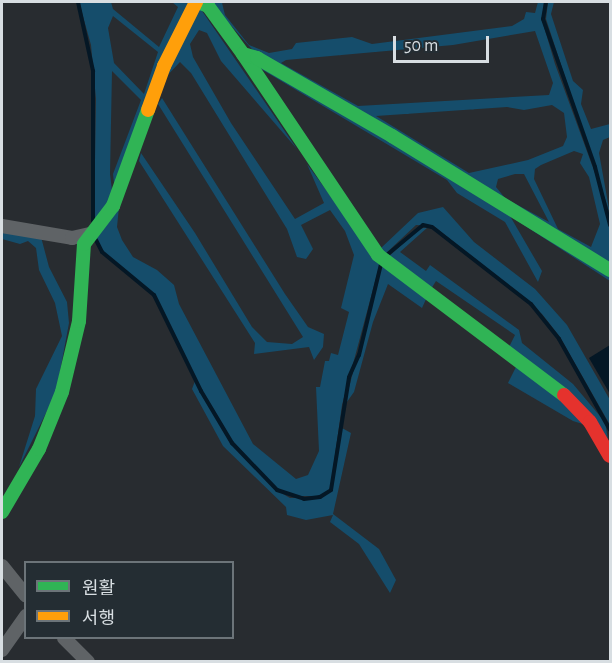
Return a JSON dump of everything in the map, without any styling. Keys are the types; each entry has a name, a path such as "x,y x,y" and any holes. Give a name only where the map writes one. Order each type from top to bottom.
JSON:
{"street":[{"path":"2,512 39,449 62,392 80,321 84,244 113,206 164,66 197,2 208,6 243,54 378,255 562,393 590,422 610,456"},
{"path":"243,54 257,58 392,136 610,270"},
{"path":"2,226 72,238 90,234"},
{"path":"2,566 24,594"},
{"path":"2,650 24,619"},
{"path":"65,639 80,659"}],"shaded area":[{"path":"79,2 111,2 113,9 159,47 178,7 172,2 192,2 115,192 113,174 141,100 112,71 110,174 113,198 94,223 96,99 91,45","holes":["113,16 158,52 144,94 114,63 108,28"]},
{"path":"210,2 243,2 222,3 225,15 249,45 269,53 292,49 296,43 352,37 372,44 512,26 524,19 526,12 535,13 538,2 544,2 542,20 555,64 600,187 610,231 610,266 259,57","holes":["535,31 553,83 549,95 358,106 281,63 286,60 453,45","552,105 564,113 567,137 563,146 528,160 469,173 376,116 507,107 524,110","574,151 583,154 580,163 589,177 600,224 591,247 558,229 534,179 535,169","524,174 549,222 505,198 496,187 498,179"]},
{"path":"548,2 554,2 551,14 573,81 583,90 581,104 591,129 610,124 610,137 603,140 599,153 610,214 546,19"},
{"path":"200,8 297,149 221,61 207,33 199,30 190,44 193,57 231,123 295,219 324,203 307,164 380,263 342,405 330,490 320,496 291,496 278,489 233,442 202,390 155,295 103,252 96,239 119,207 117,227 122,240 133,257 157,270 174,285 179,304 253,444 296,479 308,475 319,451 316,387 320,387 325,361 329,361 331,353 338,355 349,312 341,308 354,255 345,231 330,210 301,225 313,249 306,259 297,257 287,229 191,73 180,62 164,79"},
{"path":"254,60 610,273 610,281 510,216 542,271 538,282 505,222 457,193 447,180 261,69 381,248 418,213 443,207 474,242 535,289 567,325 610,400 610,425 560,337 542,314 434,226 416,225 383,256 251,63"},
{"path":"162,98 285,294 308,327 324,334 323,347 314,360 309,347 254,354 255,343 139,161 141,153 195,233 252,327 267,342 292,344 303,337 158,104"},
{"path":"428,227 400,252 426,271 430,265 519,330 522,343 573,384 605,422 610,451 509,347 515,335 436,281 431,289 387,258 419,229"},
{"path":"2,230 41,237 49,267 67,302 69,323 56,393 19,467 35,416 36,389 62,336 55,303 39,270 36,248 28,241 20,244 2,239"},
{"path":"382,264 427,297 422,308 388,284 373,322 354,392 344,406"},
{"path":"610,345 610,394 589,358"},
{"path":"518,363 589,426 573,421 508,383"},
{"path":"195,381 231,444 276,490 290,498 320,498 332,491 342,428 351,433 333,514 379,549 396,580 390,593 359,544 330,522 333,515 306,520 287,515 286,507 223,446 192,389"}],"waterway":[{"path":"78,2 93,71 93,221"},
{"path":"546,2 543,19 595,167 610,225"},
{"path":"388,254 423,225 432,227 531,304 559,339 610,430"},
{"path":"96,240 102,252 154,295 201,391 232,443 277,490 304,499 320,497 331,490 349,377 359,355 381,264"}],"traffic: fast":[{"path":"198,2 208,6 243,54 378,255 564,395"},
{"path":"243,54 257,58 392,136 610,270"},
{"path":"2,512 39,449 62,392 79,321 84,244 113,206 148,110"}],"traffic: slow":[{"path":"148,110 164,66 196,2"}],"traffic: jam":[{"path":"564,395 590,422 610,456"}]}
